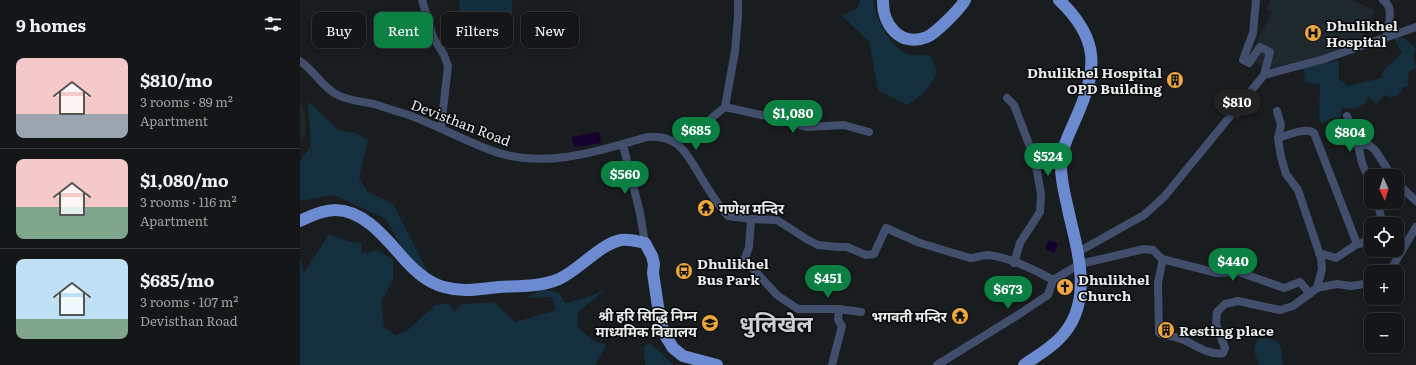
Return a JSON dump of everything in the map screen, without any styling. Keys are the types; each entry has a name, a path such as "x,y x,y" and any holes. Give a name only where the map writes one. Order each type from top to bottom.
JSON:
{"highway":[{"path":"884,0 885,16 893,30 901,36 914,39 927,37 962,6 965,0"},
{"path":"1024,365 1058,340 1071,324 1081,294 1080,264 1063,186 1061,164 1064,146 1084,101 1088,88 1092,61 1090,49 1083,29 1071,12 1059,0"},
{"path":"300,221 309,216 335,210 355,216 364,220 382,235 411,266 430,282 444,287 465,290 539,284 558,279 577,268 614,242 629,240 645,242 654,264 653,273 662,329 673,348 683,356 717,365"}],"street":[{"path":"422,0 432,37 444,55 448,66 441,128"},
{"path":"738,0 735,52 724,107 697,130 674,141 688,157 719,207 728,216 777,220 814,243 847,247 866,255 874,254 886,228 920,243 970,258 978,258 982,255 989,255 1039,272 1053,280"},
{"path":"1078,252 1144,215 1164,197 1264,75 1270,52 1260,47 1249,63 1243,60 1253,33 1256,0"},
{"path":"1383,0 1386,2 1389,11 1390,21 1386,36"},
{"path":"1264,75 1324,59 1386,36 1416,27"},
{"name":"Devisthan Road","path":"300,61 335,94 349,100 374,104 400,112 441,128 490,150 506,155 530,158 568,157 599,151 654,136 674,141"},
{"path":"1007,98 1014,105 1035,160 1041,194 1040,212 1020,243 1014,263"},
{"path":"724,107 775,118 807,127 844,124 869,132"},
{"path":"1277,110 1281,125 1278,138 1286,174 1298,190 1321,258 1322,270 1317,288"},
{"path":"1347,116 1365,169"},
{"path":"1278,138 1306,130 1312,131 1316,135 1330,178 1356,244"},
{"path":"623,145 640,214 645,242"},
{"path":"1358,145 1369,145 1375,150 1387,169"},
{"path":"1404,190 1416,201"},
{"path":"751,219 749,246 745,258 777,295 798,309 839,309 861,312"},
{"path":"1393,265 1416,227"},
{"path":"1319,253 1336,258 1356,244 1364,242"},
{"path":"937,365 1048,295 1053,280 1080,264 1144,249 1153,250 1162,259 1217,273 1239,272 1284,288 1300,282 1310,294"},
{"path":"1162,259 1158,283 1159,333 1182,339 1212,353 1218,354 1223,353 1224,348 1216,324 1217,312 1225,304 1238,301 1280,310 1293,306 1317,288 1337,284 1351,286 1364,284"},
{"path":"832,365 842,326 838,320 839,309"}],"shaded area":[{"path":"460,0 512,0 512,12 460,12"},
{"path":"861,0 874,0 876,14 880,22 890,39 902,51 913,55 930,55 937,71 935,77 925,91 907,105 878,90 869,41 842,16 857,8"},
{"name":"Dhulikhel Hospital","path":"1271,0 1352,0 1375,10 1359,44 1342,51 1280,67 1267,68 1248,59 1272,12 1266,10"},
{"path":"1394,38 1403,38 1416,48 1413,56 1416,67 1409,72 1408,87 1404,87 1398,95 1390,98 1385,95 1377,103 1368,97 1366,103 1353,109 1341,108 1341,117 1330,119 1322,124 1319,119 1320,84 1305,82 1303,66 1339,61 1339,80 1349,86 1381,78 1384,70 1402,53"},
{"path":"308,101 338,130 356,133 368,140 359,178 368,192 393,204 429,274 406,255 386,219 334,195 300,201 300,160 311,147"},
{"path":"300,103 304,110 306,128 305,137 300,141"},
{"path":"429,106 437,110 435,116 426,113"},
{"path":"599,132 601,143 574,147 572,137"},
{"path":"329,234 350,242 362,243 361,254 378,250 393,260 393,279 381,302 384,327 396,335 407,331 435,305 449,303 454,312 462,304 494,302 515,322 556,310 552,297 527,298 541,289 559,293 565,303 585,298 605,290 578,312 577,326 592,340 607,345 595,365 300,365 300,256 304,273"},
{"path":"1049,240 1058,244 1054,253 1045,249"},
{"path":"1269,338 1278,342 1280,345 1283,365 1259,365 1254,350 1257,339"},
{"path":"650,343 674,365 645,365 644,346"}],"place":[{"name":"Dhulikhel Hospital","path":"1313,33"},
{"name":"Dhulikhel Hospital OPD Building","path":"1175,80"},
{"name":"गणेश मन्दिर","path":"706,208"},
{"name":"Dhulikhel Bus Park","path":"684,271"},
{"name":"Dhulikhel Church","path":"1065,287"},
{"name":"भगवती मन्दिर","path":"960,316"},
{"name":"श्री हरि सिद्धि निम्न माध्यमिक विद्यालय","path":"710,323"},
{"name":"Resting place","path":"1166,330"}],"district":[{"name":"धुलिखेल","path":"776,322"}]}
